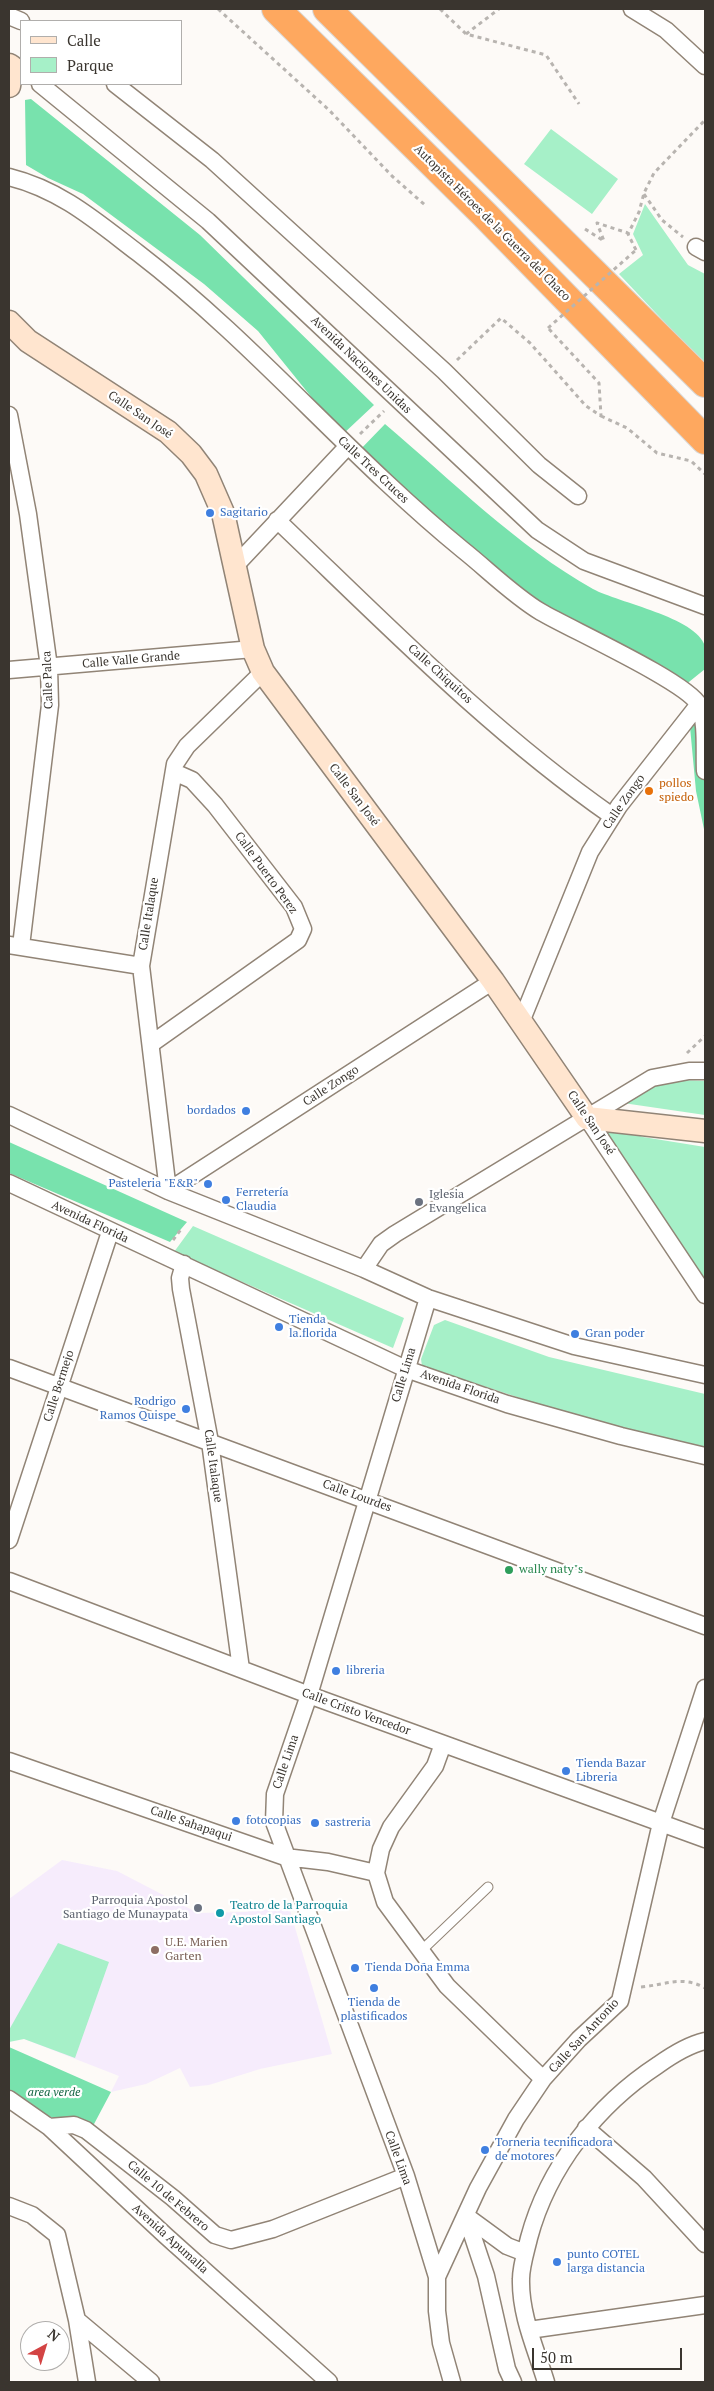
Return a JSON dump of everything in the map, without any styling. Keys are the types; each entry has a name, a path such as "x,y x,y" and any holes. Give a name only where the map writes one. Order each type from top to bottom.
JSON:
{"highway":[{"name":"Autopista Héroes de la Guerra del Chaco","path":"276,9 491,221 705,440"},
{"path":"327,9 705,384"}],"street":[{"path":"632,9 666,30 705,66"},
{"name":"Avenida Naciones Unidas","path":"41,85 208,221 537,530 584,561 705,606"},
{"path":"116,85 212,160 444,371 539,465 578,496"},
{"name":"Calle Tres Cruces","path":"9,177 27,182 75,204 162,272 234,333 347,447 427,520 537,610 663,676 686,691 698,704"},
{"name":"Calle San José","path":"9,322 28,341 168,432 191,454 206,474 223,513 252,649 263,672 493,981 705,1295"},
{"name":"Calle Palca","path":"9,415 28,514 50,667 50,705 15,946"},
{"path":"235,566 347,447"},
{"name":"Calle Chiquitos","path":"277,520 408,645 531,756 612,816"},
{"name":"Calle Valle Grande","path":"9,670 252,649"},
{"name":"Calle Italaque","path":"168,1191 141,966 175,764 187,746 263,672"},
{"path":"698,704 702,718 705,771"},
{"name":"Calle Zongo","path":"521,1022 590,852 612,816 698,704"},
{"name":"Calle Puerto Perez","path":"150,1044 298,940 302,929 294,907 215,805 192,780 174,772"},
{"path":"15,946 141,966"},
{"name":"Calle Zongo","path":"168,1191 493,981"},
{"path":"364,1269 381,1244 395,1234 652,1078 689,1071 705,1071"},
{"path":"9,1115 168,1191 364,1269 428,1298 574,1346 705,1375"},
{"path":"587,1118 705,1131"},
{"name":"Avenida Florida","path":"9,1183 110,1232 184,1264 406,1369 507,1404 622,1436 705,1456"},
{"name":"Calle Bermejo","path":"9,1540 110,1232"},
{"name":"Calle Italaque","path":"184,1264 180,1278 181,1289 210,1442 241,1669"},
{"name":"Calle Lima","path":"428,1298 309,1695 275,1794 274,1822 285,1857 406,2176 437,2277"},
{"name":"Calle Lourdes","path":"9,1368 705,1626"},
{"name":"Calle Cristo Vencedor","path":"9,1581 309,1695 705,1839"},
{"name":"Calle San Antonio","path":"437,2277 478,2188 516,2119 543,2079 579,2039 620,2000 661,1823 705,1688"},
{"path":"443,1744 435,1766 391,1827 381,1848 376,1873 385,1902 447,1986 543,2079"},
{"name":"Calle Sahapaqui","path":"9,1761 285,1857 328,1862 376,1873"},
{"path":"546,2382 529,2330 522,2301 521,2286 526,2253 534,2222 546,2191 586,2128 612,2101 643,2074 672,2055 705,2041"},
{"name":"Avenida Apumalla","path":"9,2099 49,2127 166,2236 329,2382"},
{"name":"Calle 10 de Febrero","path":"49,2127 74,2125 86,2130 173,2198 215,2235 231,2240 273,2229 406,2176"},
{"path":"586,2128 644,2178 705,2244"},
{"path":"9,2206 32,2215 56,2235 77,2320 87,2382"},
{"path":"466,2216 507,2246 526,2253"},
{"path":"466,2216 486,2276 507,2369 513,2382"},
{"path":"437,2277 437,2311 441,2343 452,2382"},
{"path":"529,2330 705,2305"},
{"path":"77,2320 151,2382"}],"lane":[{"path":"421,1951 488,1887"}],"path":[{"path":"218,9 330,110 392,176 425,205"},
{"path":"440,9 466,34 546,56 579,104"},
{"path":"466,34 499,9"},
{"path":"628,234 654,173 705,120"},
{"path":"644,193 662,220 701,249"},
{"path":"581,226 604,241 597,222 628,234 636,250 548,328 599,384 600,416"},
{"path":"453,364 501,318 530,343 586,406 600,416 626,428 657,453 691,461 705,474"},
{"path":"347,447 397,398"},
{"path":"684,1056 705,1036"},
{"path":"623,1989 658,1986 677,1980 689,1980 705,1988"}],"shaded area":[{"name":"U.E. Marien Garten","path":"62,1860 117,1871 198,1913 243,1912 289,1907 332,2054 260,2069 209,2085 190,2087 180,2068 146,2084 111,2092 119,2076 24,2039 9,2037 9,1899"}],"green space":[{"path":"31,99 200,235 374,405 342,435 258,331 204,284 83,194 48,178 26,165 25,100"},
{"path":"551,129 618,179 592,214 524,164"},
{"path":"645,204 688,265 705,274 705,365 619,274 643,255 633,234"},
{"path":"385,424 511,533 565,572 593,589 672,619 699,636 705,646 705,669 679,690 536,602 355,455"},
{"path":"705,706 705,834 696,791 690,727"},
{"path":"661,1079 705,1081 705,1115 623,1103"},
{"path":"600,1121 643,1137 705,1147 705,1294"},
{"path":"9,1142 187,1222 170,1242 9,1173"},
{"path":"193,1226 404,1318 393,1348 174,1252"},
{"path":"445,1320 549,1357 705,1394 705,1448 563,1412 422,1366 421,1359 434,1325"},
{"path":"58,1943 109,1962 75,2058 24,2039 9,2042 9,2030"},
{"name":"area verde","path":"9,2047 111,2092 85,2141 60,2120 9,2103"}],"place":[{"name":"Sagitario","path":"210,513"},
{"name":"pollos spiedo","path":"649,791"},
{"name":"bordados","path":"246,1111"},
{"name":"Pasteleria \"E&R\"","path":"208,1184"},
{"name":"Ferretería Claudia","path":"226,1200"},
{"name":"Iglesia Evangelica","path":"419,1202"},
{"name":"Tienda la.florida","path":"279,1327"},
{"name":"Gran poder","path":"575,1334"},
{"name":"Rodrigo Ramos Quispe","path":"186,1409"},
{"name":"wally naty\"s","path":"509,1570"},
{"name":"libreria","path":"336,1671"},
{"name":"Tienda Bazar Libreria","path":"566,1771"},
{"name":"fotocopias","path":"236,1821"},
{"name":"sastreria","path":"315,1823"},
{"name":"Parroquia Apostol Santiago de Munaypata","path":"198,1908"},
{"name":"Teatro de la Parroquia Apostol Santiago","path":"220,1913"},
{"name":"U.E. Marien Garten","path":"155,1950"},
{"name":"Tienda Doña Emma","path":"355,1968"},
{"name":"Tienda de plastificados","path":"374,1988"},
{"name":"Torneria tecnificadora de motores","path":"485,2150"},
{"name":"punto COTEL larga distancia","path":"557,2262"}]}
